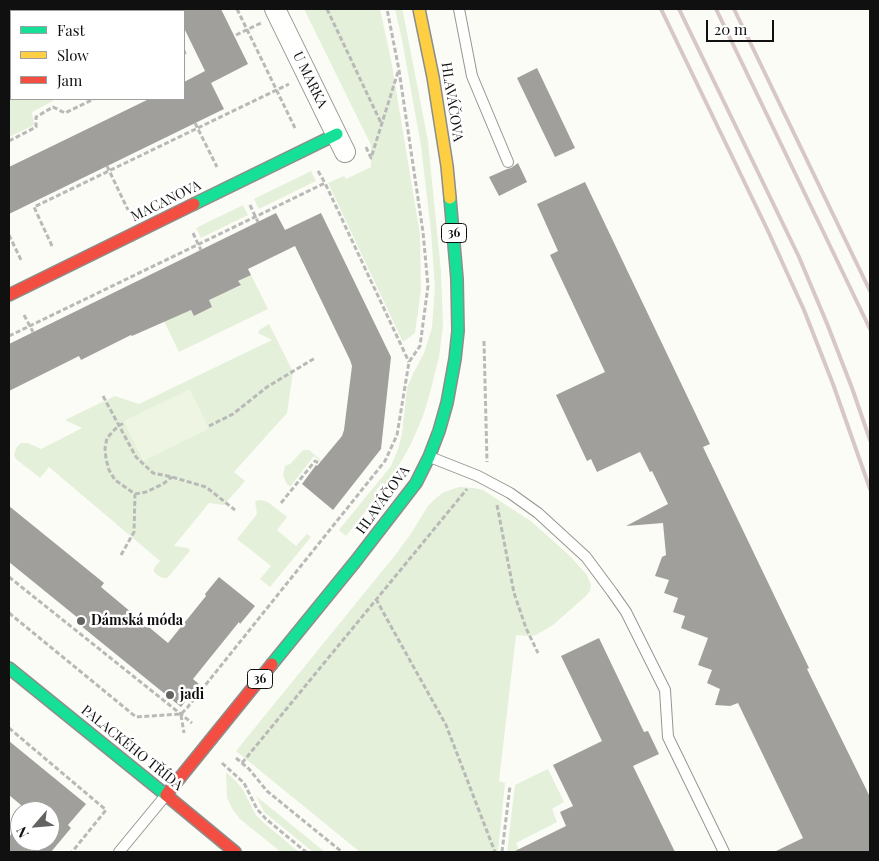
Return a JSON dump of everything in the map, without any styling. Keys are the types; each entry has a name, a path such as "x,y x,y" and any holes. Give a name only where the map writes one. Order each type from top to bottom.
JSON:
{"main road":[{"name":"HLAVÁČOVA","path":"166,796 405,498 416,483 439,431 452,381 458,331 457,279 447,166 433,77 419,9"},
{"name":"MACANOVA","path":"9,294 336,134"},
{"name":"PALACKÉHO TŘÍDA","path":"9,668 235,852"}],"street":[{"name":"U MARKA","path":"275,9 346,152"}],"lane":[{"path":"459,9 472,76 508,162"},
{"path":"429,457 478,476 510,493 538,513 586,557 626,612 665,690 668,738 724,852"},
{"path":"119,852 166,796"}],"path":[{"path":"237,9 306,149 325,183 409,362"},
{"path":"327,9 382,124"},
{"path":"9,613 136,717 181,714 385,461 396,435 409,362 420,346 428,286 423,232 399,70 387,9"},
{"path":"346,152 364,143 371,158 399,70"},
{"path":"55,252 34,207 277,90"},
{"path":"9,141 36,127 36,116 53,107 66,113 92,100"},
{"path":"196,122 227,187"},
{"path":"106,166 138,231"},
{"path":"9,336 325,183"},
{"path":"9,235 25,267"},
{"path":"242,764 478,476 487,462 484,339"},
{"path":"208,426 233,414 267,387 315,358"},
{"path":"103,396 136,458 153,473 172,476 206,487 235,510"},
{"path":"124,423 118,426 107,438 105,448 109,470 115,480 135,494 146,492 163,484 172,476"},
{"path":"281,503 315,461 319,463"},
{"path":"478,476 496,502 514,593 526,628 538,653"},
{"path":"121,555 134,532 135,494"},
{"path":"9,577 194,724"},
{"path":"376,599 446,725 495,852"},
{"path":"181,714 184,734"},
{"path":"9,728 106,810 72,852"},
{"path":"236,758 268,791 342,852"},
{"path":"230,769 244,783 257,809 266,819 306,852"},
{"path":"502,852 510,786"}],"green space":[{"path":"304,9 380,9 391,60 420,234 421,290 415,333 403,342 328,183 344,176 346,179 371,167 371,145"},
{"path":"395,9 402,9 403,12 428,141 441,272 443,326 439,357 430,393 411,444 391,479 346,536 339,530 391,466 402,434 407,388 424,353 432,328 435,287 431,231 421,146"},
{"path":"10,78 10,100 53,101 32,112 34,125 9,137"},
{"path":"311,171 316,181 259,209 254,199"},
{"path":"243,205 248,215 201,238 196,228"},
{"path":"251,275 268,309 179,352 162,317 176,316 184,313 188,305 195,316 212,307 207,296 227,292 240,286 238,281"},
{"path":"269,324 293,372 287,413 234,472 245,481 224,505 209,503 174,546 190,550 167,578 160,577 154,572 154,568 160,561 49,467 40,478 14,456 16,448 21,443 28,443 41,449 82,428 65,420 115,396 139,404 272,340 258,333 259,330"},
{"path":"190,389 209,429 143,461 124,421"},
{"path":"303,450 309,450 322,461 314,456 290,487 283,475 285,466 290,464"},
{"path":"459,487 483,490 532,522 570,556 587,575 591,585 590,591 553,625 536,635 516,635 499,781 505,783 498,852 360,852 236,751 396,554 428,506 444,492"},
{"path":"255,501 268,502 287,517 277,530 296,546 307,534 311,537 270,587 260,579 271,566 237,539 257,514"},
{"path":"548,769 564,802 552,809 557,822 516,843 520,852 507,852 515,785"},
{"path":"226,772 243,790 256,815 299,852 281,852 240,819 227,798"},
{"path":"256,796 325,852 313,852 264,812"}],"building":[{"path":"221,9 248,64 211,83 224,109 9,214 9,167 147,100 185,100 185,81 205,71 185,30 184,10"},
{"path":"537,68 575,148 555,157 517,78"},
{"path":"518,163 527,182 499,196 489,177"},
{"path":"585,182 710,444 703,447 809,668 807,669 870,797 870,852 774,852 803,838 738,703 730,706 715,705 720,689 707,683 712,670 698,665 708,638 681,628 685,616 673,612 678,598 664,593 669,580 655,576 662,557 666,555 663,523 626,526 668,504 652,471 650,472 640,452 597,472 591,459 587,461 556,395 605,372 550,255 558,251 537,204"},
{"path":"276,213 285,230 321,213 391,357 381,449 333,510 302,484 342,436 352,366 295,246 248,269 251,275 238,281 241,285 209,300 212,307 194,316 191,310 131,335 81,360 79,356 9,391 9,344"},
{"path":"9,506 104,583 101,587 168,643 219,577 255,606 240,624 239,622 193,679 199,684 181,707 75,621 78,618 9,562"},
{"path":"599,638 644,732 648,731 659,754 633,766 675,852 513,852 566,826 560,812 573,806 553,765 602,741 561,656"},
{"path":"9,741 86,804 68,825 71,828 60,841 60,801 16,801 9,795"},
{"path":"10,836 10,851 52,851 9,852"}],"railway":[{"path":"661,9 804,310 833,384 870,489"},
{"path":"679,9 799,257 828,326 870,440"},
{"path":"716,9 870,329"},
{"path":"734,9 870,291"}],"traffic: fast":[{"path":"194,204 337,134"},
{"path":"272,664 416,483 439,431 447,403 458,331 457,279 450,198"},
{"path":"9,668 166,795"}],"traffic: slow":[{"path":"419,9 433,77 450,198"}],"traffic: jam":[{"path":"9,295 194,204"},
{"path":"235,852 166,795 272,664"}],"place":[{"name":"Dámská móda","path":"81,621"},
{"name":"jadi","path":"170,695"}]}
